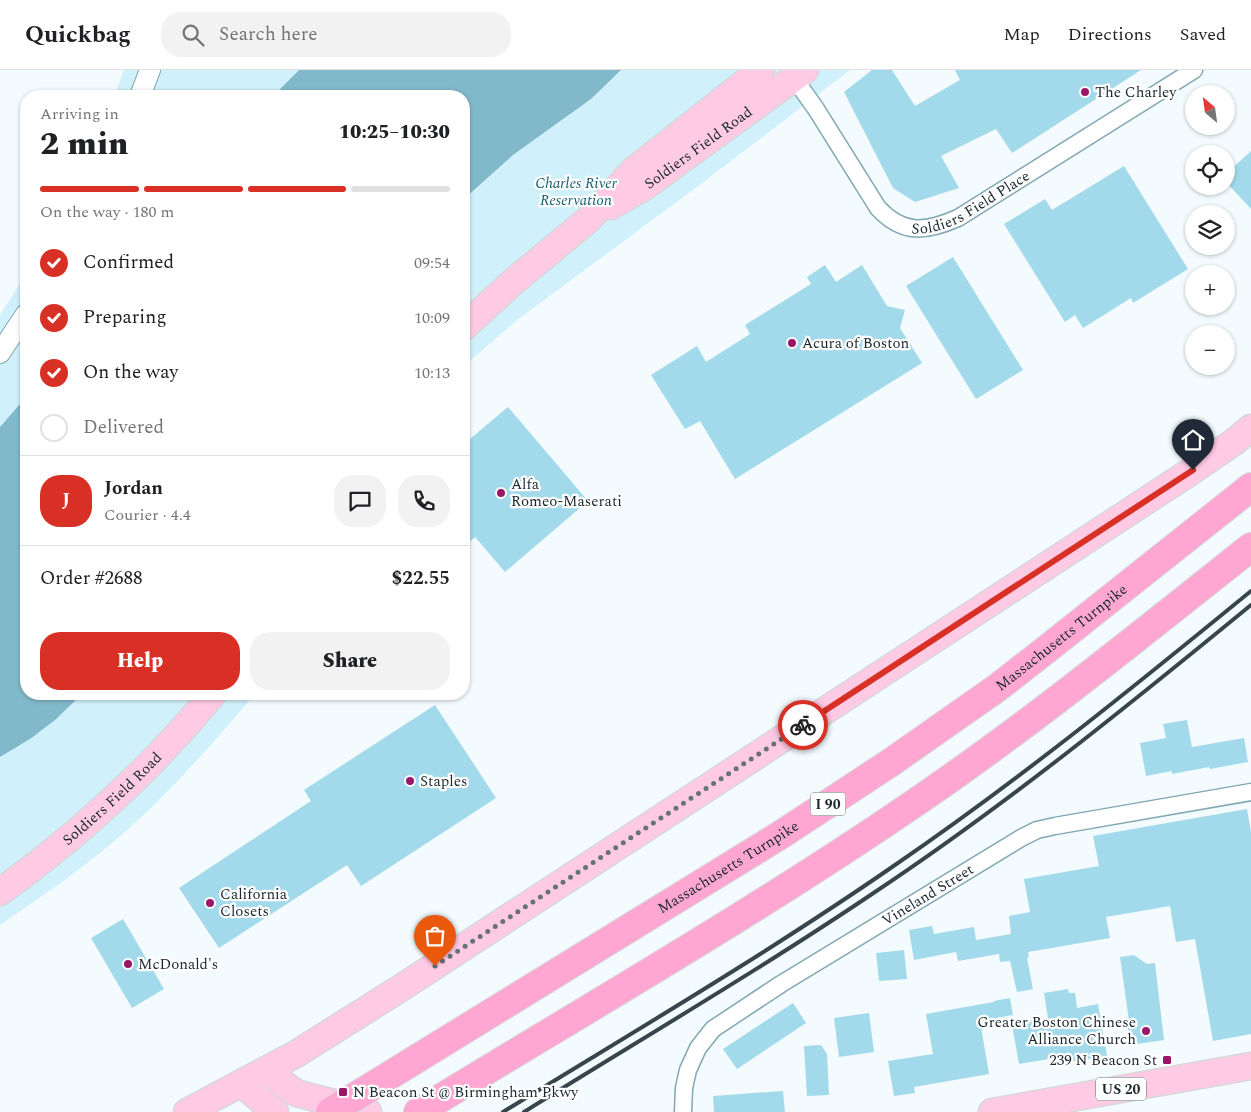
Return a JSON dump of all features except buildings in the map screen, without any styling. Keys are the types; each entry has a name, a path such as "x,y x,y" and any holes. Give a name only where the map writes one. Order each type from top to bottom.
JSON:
{"highway":[{"name":"Massachusetts Turnpike","path":"330,1112 782,834 890,763 1040,655 1251,487"},
{"path":"418,1112 763,902 917,801 1088,676 1251,547"}],"main road":[{"name":"Soldiers Field Road","path":"470,321 513,282 589,219 632,171 761,70"},
{"name":"Soldiers Field Road","path":"589,219 644,187 799,74"},
{"path":"187,1112 268,1070 342,1026 1187,474 1251,428"},
{"name":"Soldiers Field Road","path":"0,892 73,835 137,778 209,700"},
{"name":"US 20","path":"992,1112 1251,1066"},
{"path":"268,1070 296,1093 368,1112"},
{"path":"242,1084 275,1112"}],"street":[{"path":"142,90 150,70"},
{"name":"Soldiers Field Place","path":"799,74 816,109 878,208 900,226 920,228 940,225 958,218 1194,70"},
{"path":"0,353 20,323"},
{"name":"Vineland Street","path":"683,1112 684,1088 688,1070 698,1048 713,1030 781,984 1021,838 1037,830 1054,826 1251,792"}],"green space":[{"path":"124,70 299,70 279,90 116,90"},
{"name":"Charles River Reservation","path":"621,70 850,70 697,187 517,320 470,361 470,194 513,155 591,99"},
{"path":"20,283 20,404 0,427 0,315"},
{"path":"75,700 250,700 176,783 125,832 95,857 0,925 0,757 43,728"}],"shaded area":[{"path":"299,70 621,70 591,99 513,155 470,194 470,90 279,90"},
{"path":"20,404 20,700 76,700 55,720 30,739 0,757 0,427"}],"railway":[{"path":"503,1112 750,960 847,898 941,833 1032,766 1251,591"},
{"path":"524,1112 789,949 924,859 1067,753 1251,605"}],"way so far":[{"path":"435,966 803,725"}],"place":[{"name":"The Charley","path":"1085,92"},
{"name":"Acura of Boston","path":"792,343"},
{"name":"Alfa Romeo-Maserati","path":"501,493"},
{"name":"Staples","path":"410,781"},
{"name":"California Closets","path":"210,903"},
{"name":"McDonald's","path":"128,964"},
{"name":"Greater Boston Chinese Alliance Church","path":"1146,1031"},
{"name":"239 N Beacon St","path":"1167,1060"},
{"name":"N Beacon St @ Birmingham Pkwy","path":"343,1092"}],"route":[{"path":"803,725 1193,470"}]}
